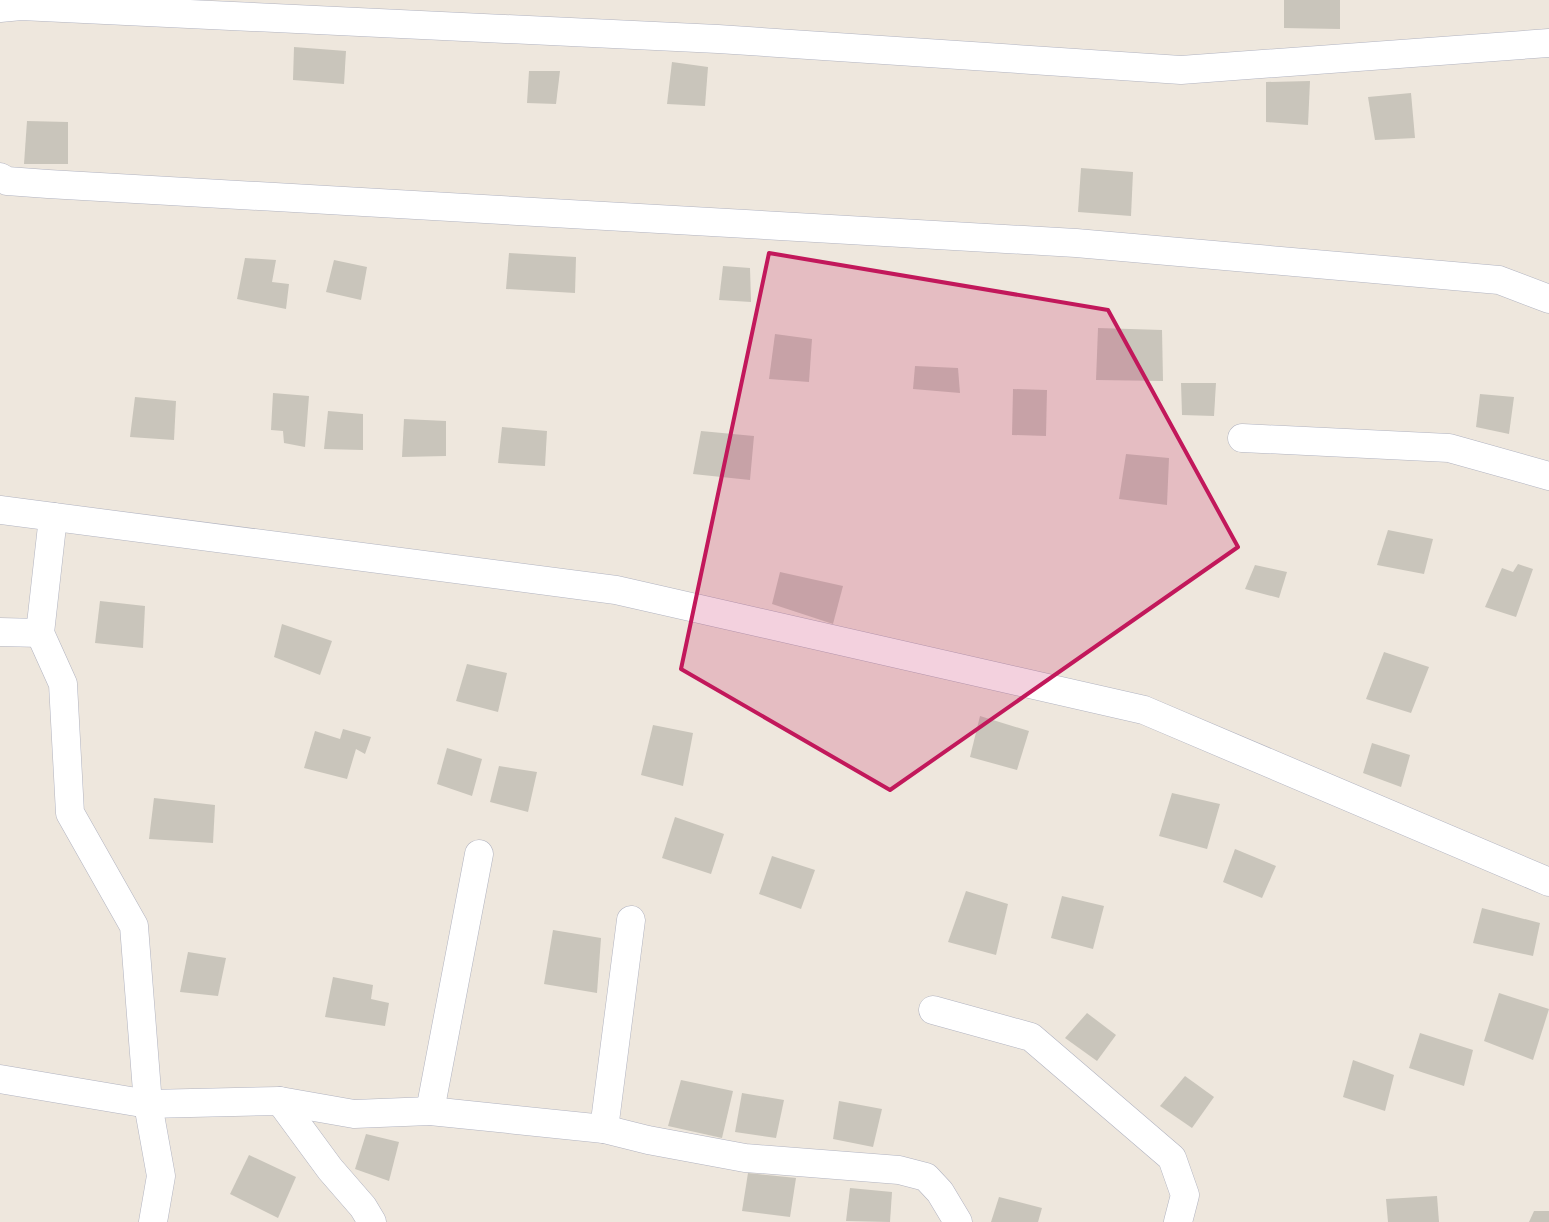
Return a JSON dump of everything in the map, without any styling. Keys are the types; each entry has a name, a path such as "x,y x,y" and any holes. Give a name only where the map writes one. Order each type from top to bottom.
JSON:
{"street":[{"path":"0,8 21,6 718,39 1181,70 1549,43"},
{"path":"0,177 7,181 48,184 1076,243 1499,280 1549,299"},
{"path":"1242,438 1449,448 1549,476"},
{"path":"0,510 616,590 1144,710 1549,882"},
{"path":"53,516 40,633 63,684 70,813 134,926 148,1104 161,1176 153,1222"},
{"path":"0,632 40,633"},
{"path":"430,1111 479,854"},
{"path":"604,1129 631,920"},
{"path":"933,1010 1031,1037 1172,1158 1185,1195 1178,1222"},
{"path":"0,1080 148,1104 280,1101 354,1114 430,1111 604,1129 648,1140 745,1158 899,1170 926,1178 940,1192 958,1222"},
{"path":"280,1101 330,1169 363,1207 372,1222"}],"highlighted area":[{"path":"769,253 1108,310 1238,547 890,790 681,669"}],"building":[{"path":"1284,0 1340,0 1340,29 1284,28"},
{"path":"294,47 346,51 344,84 293,80"},
{"path":"672,62 708,67 705,106 667,104"},
{"path":"529,71 560,71 556,104 527,103"},
{"path":"1310,81 1308,125 1266,122 1266,82"},
{"path":"1411,93 1415,138 1375,140 1368,97"},
{"path":"27,121 68,122 68,164 24,164"},
{"path":"1081,168 1133,172 1131,216 1078,212"},
{"path":"509,253 576,257 575,293 506,289"},
{"path":"245,258 276,260 272,282 289,284 286,309 237,299"},
{"path":"334,260 367,267 361,300 326,292"},
{"path":"723,266 750,268 751,302 719,300"},
{"path":"1098,328 1162,330 1163,381 1096,380"},
{"path":"775,334 812,339 809,382 769,379"},
{"path":"915,366 958,368 960,393 913,389"},
{"path":"1181,383 1216,383 1214,416 1182,415"},
{"path":"1013,389 1047,390 1046,436 1012,435"},
{"path":"273,393 309,396 305,447 284,443 283,431 271,430"},
{"path":"1480,394 1514,397 1509,434 1476,427"},
{"path":"135,397 176,401 174,440 130,437"},
{"path":"328,411 363,414 363,450 324,449"},
{"path":"404,419 446,421 446,456 402,457"},
{"path":"502,427 547,431 545,466 498,463"},
{"path":"701,431 754,436 750,480 693,474"},
{"path":"1126,454 1169,458 1167,505 1119,499"},
{"path":"1388,530 1433,539 1424,574 1377,565"},
{"path":"1518,564 1533,569 1516,617 1485,607 1502,568 1513,572"},
{"path":"1255,565 1287,572 1279,598 1245,589"},
{"path":"780,572 843,586 833,624 772,604"},
{"path":"100,601 145,606 143,648 95,643"},
{"path":"282,624 332,641 320,675 274,657"},
{"path":"1384,652 1429,667 1411,713 1366,699"},
{"path":"467,664 507,673 498,712 456,701"},
{"path":"980,716 1029,731 1017,770 970,757"},
{"path":"653,725 693,733 683,786 641,775"},
{"path":"343,729 371,737 365,754 356,749 347,779 304,768 315,731 340,739"},
{"path":"1372,743 1410,755 1401,787 1363,773"},
{"path":"447,748 482,759 472,796 437,784"},
{"path":"499,766 537,772 528,812 490,802"},
{"path":"1172,793 1220,804 1207,849 1159,836"},
{"path":"154,798 215,805 213,843 149,839"},
{"path":"675,817 724,834 711,874 662,858"},
{"path":"1235,849 1276,866 1262,898 1223,882"},
{"path":"772,856 815,870 801,909 759,894"},
{"path":"966,891 1008,904 996,955 948,942"},
{"path":"1062,896 1104,906 1093,949 1051,938"},
{"path":"1482,908 1540,923 1533,956 1473,943"},
{"path":"553,930 601,938 597,993 544,984"},
{"path":"188,952 226,958 218,996 180,992"},
{"path":"333,977 373,985 371,999 389,1003 385,1026 325,1017"},
{"path":"1499,993 1549,1009 1533,1060 1484,1041"},
{"path":"1087,1013 1116,1035 1097,1061 1065,1038"},
{"path":"1420,1033 1473,1050 1464,1086 1409,1068"},
{"path":"1353,1060 1394,1075 1385,1111 1343,1097"},
{"path":"1185,1076 1214,1097 1192,1128 1160,1106"},
{"path":"681,1080 733,1091 722,1138 668,1126"},
{"path":"742,1093 784,1100 776,1138 735,1132"},
{"path":"839,1101 882,1109 873,1147 833,1139"},
{"path":"366,1134 399,1142 389,1181 355,1169"},
{"path":"249,1155 296,1177 278,1218 230,1194"},
{"path":"748,1173 796,1178 790,1217 742,1211"},
{"path":"850,1188 892,1192 890,1222 846,1221"},
{"path":"1437,1196 1439,1222 1388,1222 1386,1199"},
{"path":"999,1197 1042,1208 1038,1222 991,1222"},
{"path":"1534,1211 1549,1211 1549,1222 1529,1222"}]}
